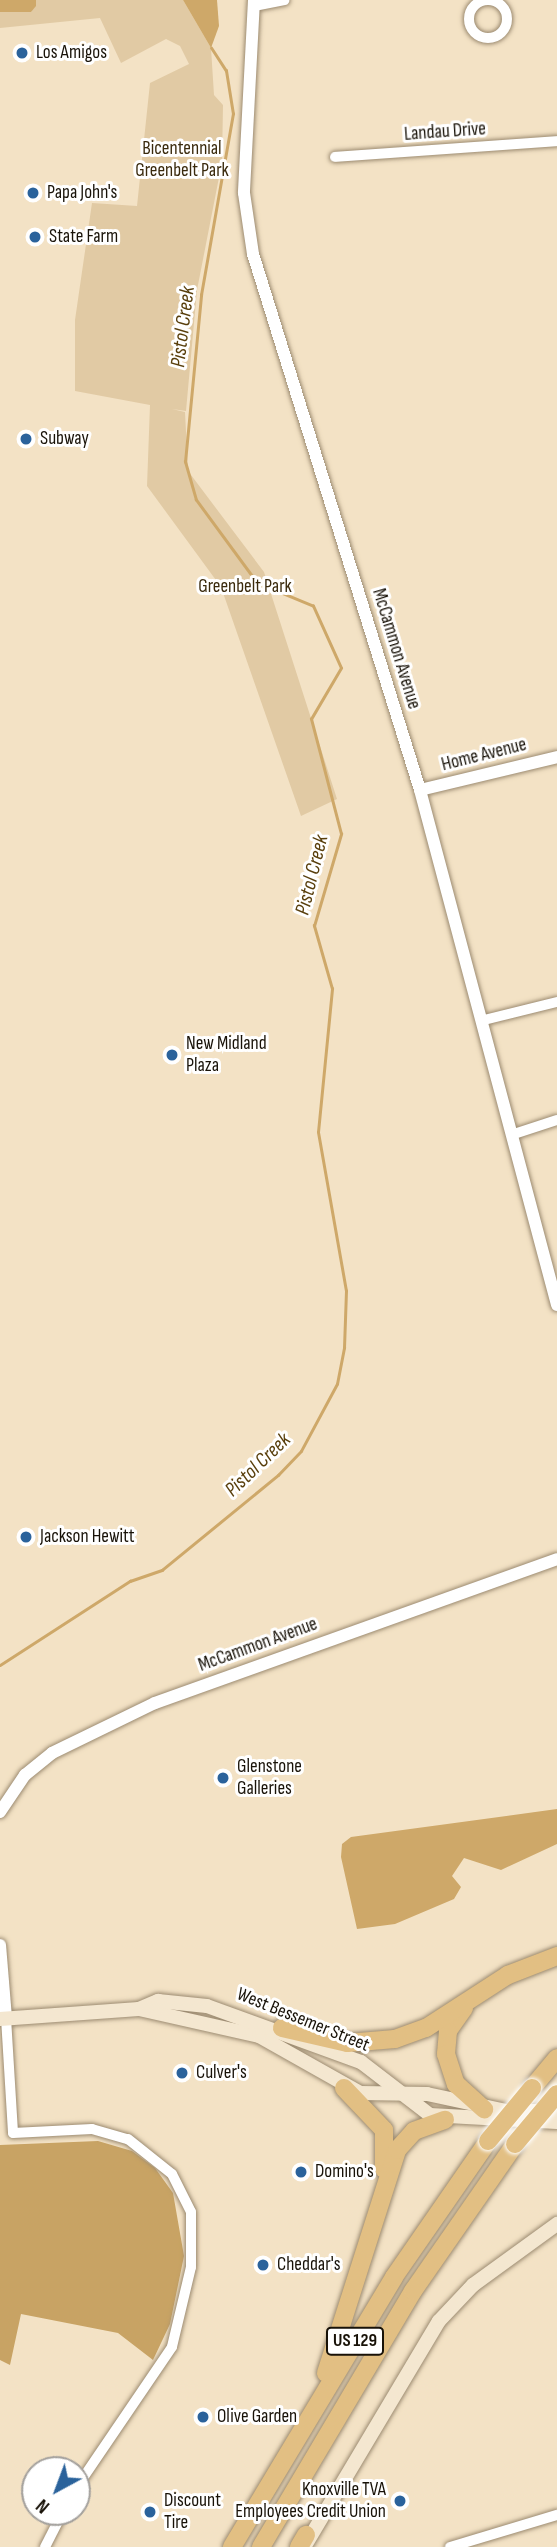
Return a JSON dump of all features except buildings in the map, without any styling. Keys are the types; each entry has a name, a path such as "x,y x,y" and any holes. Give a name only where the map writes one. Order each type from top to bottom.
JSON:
{"highway":[{"path":"282,2028 340,2042 395,2039 426,2028 482,1991 557,1956"},
{"path":"482,1991 451,2024 446,2054 456,2084 484,2109"},
{"name":"US 129","path":"232,2547 394,2277 488,2141 557,2058"},
{"path":"344,2088 384,2130 383,2183"},
{"name":"US 129","path":"261,2547 413,2291 515,2144 557,2094"},
{"path":"309,2419 383,2183 405,2138 445,2120"}],"main road":[{"name":"West Bessemer Street","path":"139,2009 158,2001 207,2006 282,2028 361,2062 401,2096 445,2120 557,2122"},
{"name":"West Bessemer Street","path":"3,2018 139,2009 259,2036 344,2088 401,2096 427,2094 484,2109 557,2110"},
{"path":"304,2543 439,2321 473,2285 557,2224"}],"street":[{"path":"254,3 284,0"},
{"name":"McCammon Avenue","path":"254,3 244,193 253,254 420,790 485,1020 557,1305"},
{"name":"Landau Drive","path":"335,157 557,141"},
{"name":"Home Avenue","path":"420,790 557,757"},
{"path":"485,1020 557,1002"},
{"path":"514,1133 557,1120"},
{"name":"McCammon Avenue","path":"0,1812 25,1775 52,1754 155,1703 557,1559"},
{"path":"0,1945 13,2133 92,2129 128,2139 172,2174 191,2212 191,2267 172,2347 91,2466"},
{"path":"450,2547 557,2515"},
{"path":"45,2547 56,2526"}],"green space":[{"path":"36,0 183,0 211,48 214,95 223,105 222,162 197,290 186,411 172,409 185,412 188,471 264,572 337,799 301,816 221,587 147,486 150,405 75,391 75,320 92,203 137,206 150,83 189,64 180,46 166,39 121,63 100,18 0,28 0,12 31,12"}],"shaded area":[{"path":"0,0 36,0 36,6 31,12 0,12"},
{"path":"183,0 217,0 219,26 211,48"},
{"path":"557,1809 557,1844 501,1870 464,1858 452,1876 461,1887 454,1899 395,1924 357,1929 341,1857 342,1844 351,1837"},
{"path":"98,2141 132,2151 155,2168 173,2193 184,2256 170,2324 153,2360 118,2333 21,2314 10,2365 0,2360 0,2145"}],"waterway":[{"name":"Pistol Creek","path":"0,1665 130,1581 162,1570 278,1475 301,1451 337,1384 344,1348 346,1291 318,1132 332,989 314,926 341,834 311,719 341,668 313,606 257,583 196,500 185,462 201,295 233,114 226,71 211,48"}],"place":[{"name":"Los Amigos","path":"22,53"},
{"name":"Papa John's","path":"33,193"},
{"name":"State Farm","path":"35,237"},
{"name":"Subway","path":"26,439"},
{"name":"New Midland Plaza","path":"172,1055"},
{"name":"Jackson Hewitt","path":"26,1537"},
{"name":"Glenstone Galleries","path":"223,1778"},
{"name":"Culver's","path":"182,2073"},
{"name":"Domino's","path":"301,2172"},
{"name":"Cheddar's","path":"263,2265"},
{"name":"Olive Garden","path":"203,2417"},
{"name":"Knoxville TVA Employees Credit Union","path":"400,2501"},
{"name":"Discount Tire","path":"150,2512"}],"park label":[{"name":"Bicentennial Greenbelt Park","path":"182,160"},
{"name":"Greenbelt Park","path":"245,587"}]}
